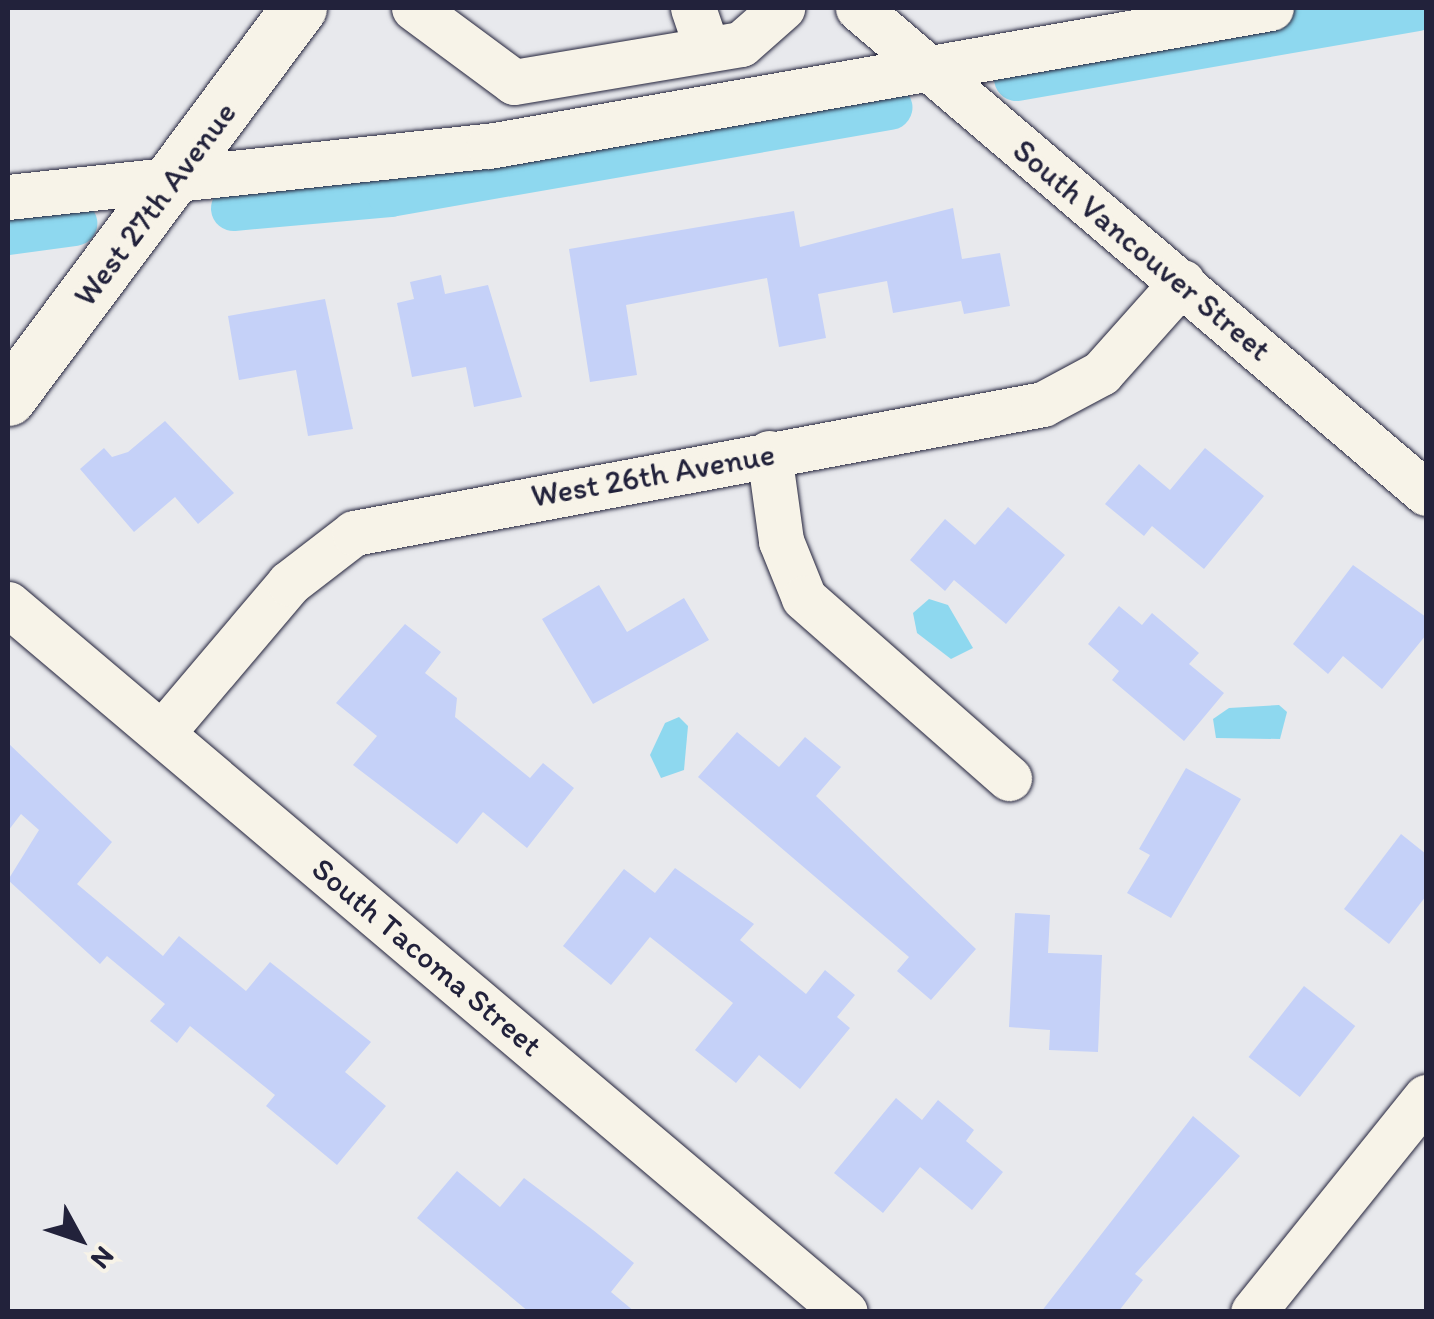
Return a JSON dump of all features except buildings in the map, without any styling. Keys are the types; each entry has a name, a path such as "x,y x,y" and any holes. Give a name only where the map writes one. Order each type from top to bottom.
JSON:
{"main road":[{"name":"West 27th Avenue","path":"8,398 173,182 299,8"}],"street":[{"path":"414,8 459,25 514,82 700,28 741,44 782,8"},
{"name":"South Vancouver Street","path":"858,8 1426,493"},
{"path":"8,196 173,182 489,146 934,73 1271,8"},
{"name":"West 26th Avenue","path":"162,733 289,583 354,532 1043,404 1101,373 1182,282"},
{"path":"769,453 781,541 804,598 1009,778"},
{"name":"South Tacoma Street","path":"8,604 845,1312"},
{"path":"1253,1312 1426,1097"}],"water":[{"path":"929,599 948,605 973,648 951,659 917,633 913,613"},
{"path":"1279,705 1287,712 1280,739 1216,738 1213,719 1229,708"},
{"path":"679,717 688,726 684,770 661,778 650,755 665,723"}],"waterway":[{"path":"1016,78 1417,8"},
{"path":"233,208 389,194 889,107"},
{"path":"8,232 74,223"}]}
